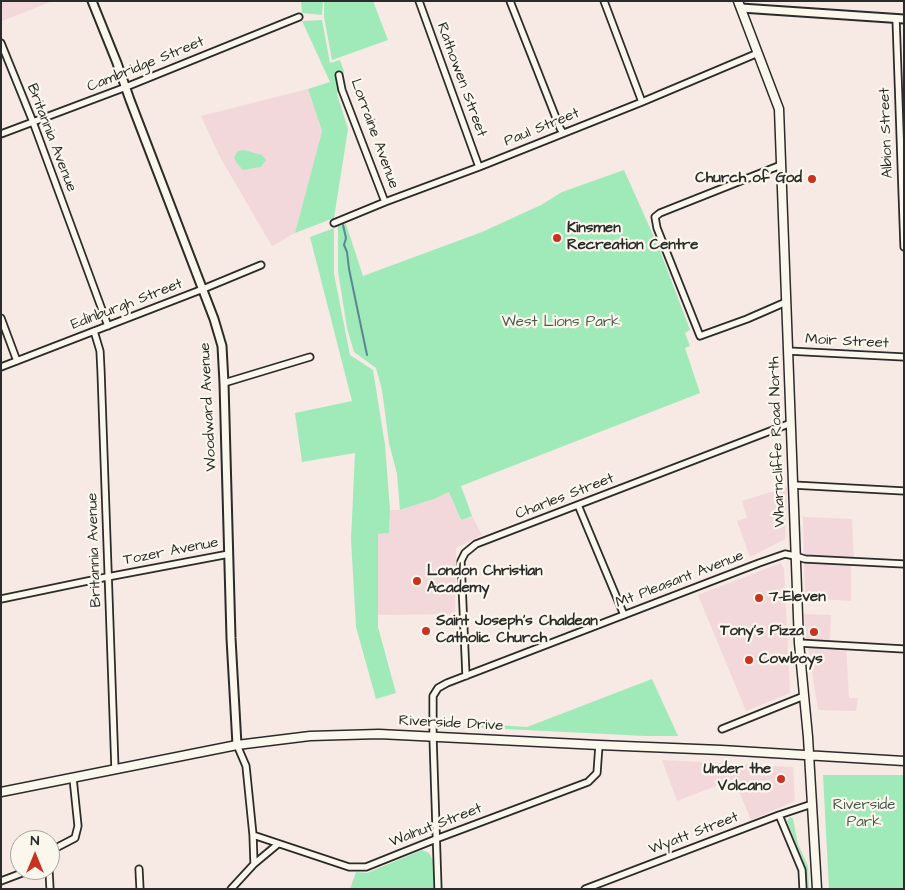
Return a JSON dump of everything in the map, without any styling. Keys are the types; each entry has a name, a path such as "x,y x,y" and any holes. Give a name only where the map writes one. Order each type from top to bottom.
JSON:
{"main road":[{"name":"Wharncliffe Road North","path":"739,5 779,109 799,643 809,755 817,889"},
{"name":"Riverside Drive","path":"1,792 237,745 307,736 379,734 904,760"}],"street":[{"name":"Woodward Avenue","path":"92,1 214,319 222,346 237,745"},
{"name":"Rathowen Street","path":"419,1 479,167"},
{"path":"510,1 563,133"},
{"path":"604,1 642,102"},
{"path":"739,5 900,19"},
{"name":"Cambridge Street","path":"1,134 126,87 299,17"},
{"name":"Albion Street","path":"900,19 904,247"},
{"name":"Britannia Avenue","path":"1,43 33,122 108,326"},
{"name":"Paul Street","path":"334,223 642,102 758,53"},
{"name":"Lorraine Avenue","path":"339,75 342,90 385,202"},
{"path":"781,165 660,213 655,217 657,228 700,336 786,302"},
{"name":"Edinburgh Street","path":"1,367 203,290 260,265"},
{"path":"1,318 17,361"},
{"name":"Britannia Avenue","path":"94,331 100,352 101,371 115,769"},
{"name":"Moir Street","path":"788,351 904,357"},
{"path":"224,383 310,357"},
{"name":"Charles Street","path":"466,676 462,561 465,553 476,544 791,423"},
{"path":"793,485 904,491"},
{"path":"578,505 624,615"},
{"name":"Tozer Avenue","path":"1,598 229,554"},
{"name":"Mt Pleasant Avenue","path":"438,889 433,696 438,688 759,562 785,554 805,559 904,564"},
{"path":"799,643 904,649"},
{"path":"722,729 804,696"},
{"path":"237,745 246,766 254,864"},
{"name":"Walnut Street","path":"253,835 349,866 366,867 588,782 598,773 599,746"},
{"path":"60,846 75,838 78,826 73,778"},
{"name":"Wyatt Street","path":"585,889 812,804"},
{"path":"780,815 802,870 803,889"},
{"path":"231,889 254,864 278,844"},
{"path":"139,869 140,889"}],"shaded area":[{"path":"1,1 53,1 2,21"},
{"path":"308,89 322,131 295,233 272,246 220,157 201,116"},
{"path":"787,487 785,539 750,557 737,521 747,518 742,501"},
{"name":"London Christian Academy","path":"449,492 461,520 472,516 482,535 456,548 455,614 378,615 378,534 389,533 390,510 400,510"},
{"path":"803,517 852,519 854,559 851,566 851,601 805,598"},
{"path":"781,563 784,569 790,693 746,711 698,595"},
{"path":"804,614 831,615 830,642 846,644 849,698 858,698 856,711 818,710"},
{"path":"662,760 793,767 795,801 751,820 734,779 677,801"}],"green space":[{"path":"301,1 323,1 322,15 302,13"},
{"path":"324,1 373,1 388,40 332,60 324,17"},
{"path":"322,20 330,63 340,60 344,71 337,94 348,129 334,218 295,233 322,131 308,89 330,82 302,21"},
{"path":"244,150 262,155 266,160 261,167 243,170 234,157 238,151"},
{"name":"West Lions Park","path":"624,170 659,248 690,330 685,333 690,346 685,348 700,393 461,486 472,516 461,520 449,492 400,510 397,474 389,443 382,390 376,368 354,352 347,328 338,271 338,226 346,224 363,276 482,232 541,205 562,192"},
{"path":"334,228 334,274 350,355 373,370 385,445 390,510 389,533 378,534 378,627 396,693 376,699 356,627 351,539 355,453 302,462 295,413 352,401 310,237"},
{"path":"652,679 678,736 465,727 466,723 527,727"},
{"name":"Riverside Park","path":"823,775 904,775 904,889 829,889"},
{"path":"791,817 798,844 808,866 809,889 806,889 806,868 787,821"},
{"path":"422,850 429,853 433,860 434,889 350,889 356,872 367,873"}],"waterway":[{"path":"343,225 346,238 344,245 347,252 367,355"}],"place":[{"name":"Church of God","path":"812,179"},
{"name":"Kinsmen Recreation Centre","path":"557,238"},
{"name":"London Christian Academy","path":"417,581"},
{"name":"7-Eleven","path":"759,598"},
{"name":"Saint Joseph's Chaldean Catholic Church","path":"426,631"},
{"name":"Tony's Pizza","path":"814,632"},
{"name":"Cowboys","path":"749,660"},
{"name":"Under the Volcano","path":"781,779"}]}
